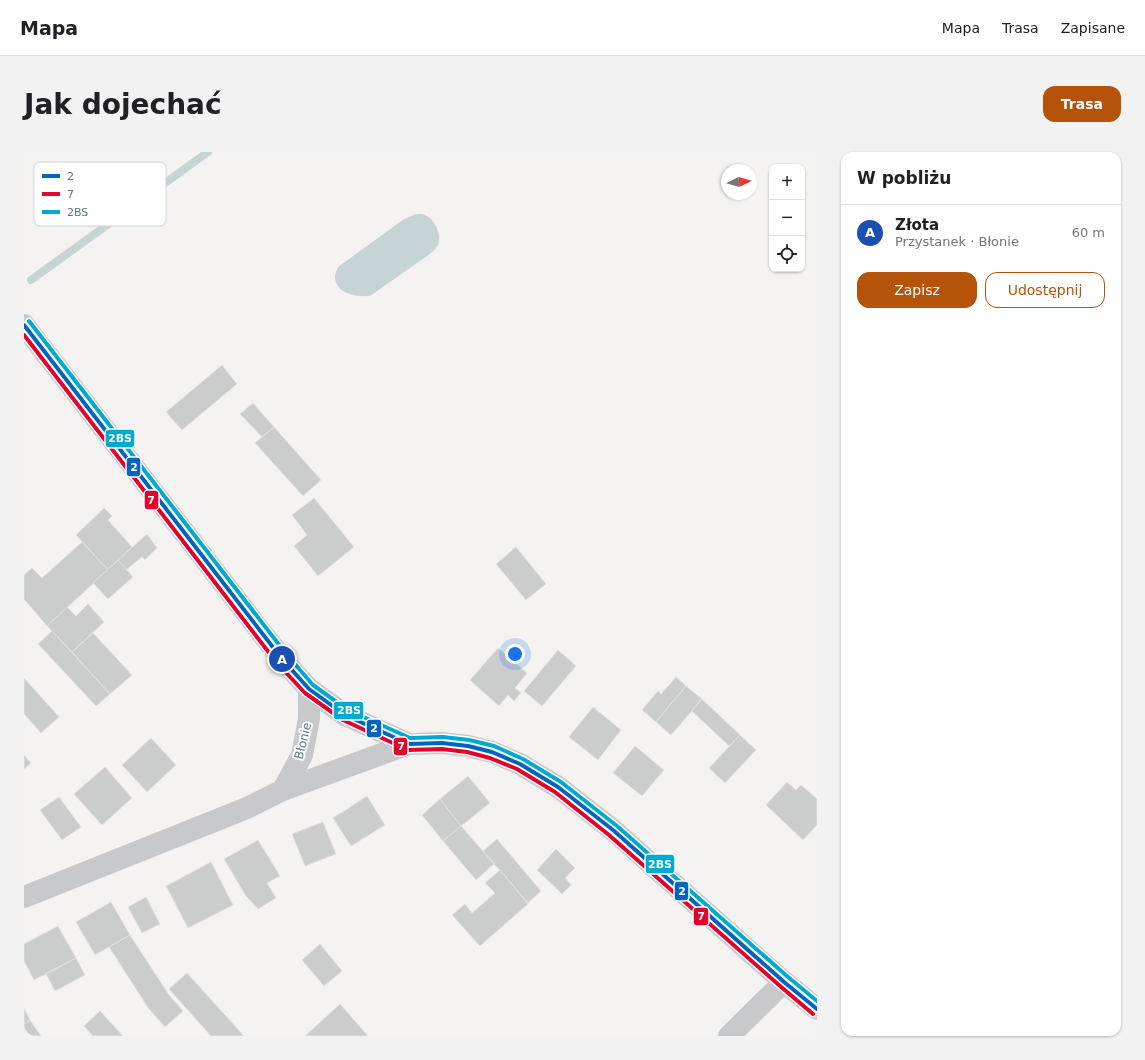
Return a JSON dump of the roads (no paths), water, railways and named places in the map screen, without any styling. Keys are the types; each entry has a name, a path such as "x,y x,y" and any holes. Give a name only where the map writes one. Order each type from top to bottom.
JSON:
{"street":[{"path":"24,325 282,659 309,688 345,714 409,744"},
{"name":"Błonie","path":"283,790 302,756 309,719 309,688"},
{"path":"24,896 246,808 283,790 409,744 442,743 468,746 492,752 520,764 552,783 614,830 784,982 817,1009"},
{"path":"729,1036 784,982"}],"waterway":[{"path":"166,182 208,152"},
{"path":"31,280 106,226"}],"place":[{"name":"Złota","path":"282,659"}]}
